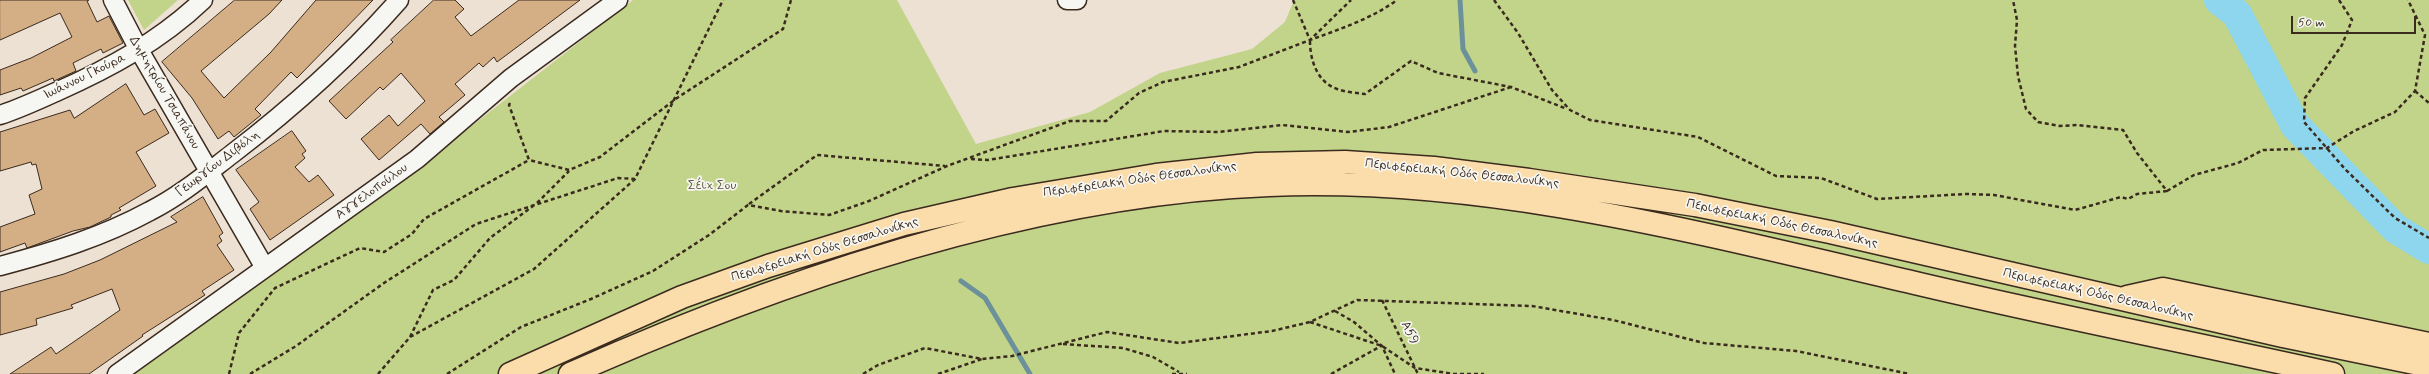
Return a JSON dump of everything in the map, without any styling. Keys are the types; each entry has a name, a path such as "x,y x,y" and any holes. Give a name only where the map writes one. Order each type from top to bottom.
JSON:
{"highway":[{"name":"Περιφερειακή Οδός Θεσσαλονίκης","path":"510,374 682,297 768,266 904,224 959,210 1057,191 1156,175 1258,164 1386,164 1529,180 1776,220 1987,270 2283,336 2429,366"},
{"name":"Περιφερειακή Οδός Θεσσαλονίκης","path":"570,374 654,336 768,294 898,252 1021,218 1176,192 1268,185 1322,184 1404,188 1563,206 1779,250 1995,301 2333,374"},
{"path":"2122,299 2163,289 2429,344"}],"street":[{"name":"Δημητρίου Τσιαπάνου","path":"113,0 139,50 265,268"},
{"name":"Ιωάννου Γκούρα","path":"0,115 90,76 139,50 168,30 203,0"},
{"name":"Γεωργίου Διβόλη","path":"0,266 72,246 117,228 167,202 263,130 337,65 399,0"},
{"name":"Αγγελοπούλου","path":"117,374 417,159 512,78 618,0"},
{"path":"1067,0 1078,0"}],"path":[{"path":"410,337 534,269 636,178 677,98 724,0"},
{"path":"378,374 410,337 433,290 454,280 490,238 536,204 569,170 600,157 677,98 783,28 791,0"},
{"path":"1293,0 1310,40 1310,50 1317,75 1336,89 1365,94 1411,61 1438,73 1511,87 1548,100 1590,120 1698,137 1776,176 1821,178 1877,199 1966,194 1994,195 2075,210 2121,197 2128,199 2137,194 2167,191 2194,175 2238,163 2263,150 2327,148 2354,131 2395,112 2415,91 2425,35 2408,0"},
{"path":"1310,40 1351,0"},
{"path":"748,205 782,211 829,215 869,201 947,166 1070,121 1106,121 1139,93 1163,82 1239,67 1350,26 1385,9 1398,0"},
{"path":"1494,0 1518,33 1552,90 1570,110"},
{"path":"2012,0 2017,20 2016,46 2018,76 2026,109 2038,122 2060,126 2077,125 2123,130 2137,153 2167,191"},
{"path":"2339,0 2352,20 2342,45 2305,98 2304,122 2395,218 2429,238"},
{"path":"512,78 518,87 509,105 529,160"},
{"path":"968,158 988,160 1164,131 1218,132 1282,125 1348,132 1389,127 1511,87"},
{"path":"2415,91 2429,103"},
{"path":"447,374 521,327 591,299 653,271 709,235 817,155 947,166"},
{"path":"229,374 238,333 275,288 360,248 384,252 412,234 424,219 529,160 569,170"},
{"path":"250,374 296,346 384,282 476,224 618,178 636,178"},
{"path":"938,374 982,359 1012,356 1107,332 1180,343 1272,331 1310,322 1357,300 1382,300 1532,306 1613,320 1704,343 1796,351 1910,374"},
{"name":"Α59","path":"1382,300 1418,374"},
{"path":"1335,311 1354,322 1382,346 1415,368 1454,374 1484,374"},
{"path":"1310,322 1382,346 1395,374"},
{"path":"1060,344 1123,348 1153,358 1179,372 1186,374"},
{"path":"1331,374 1382,346"},
{"path":"863,374 878,365 925,348 982,359"},
{"path":"1172,374 1179,372"}],"green space":[{"path":"128,0 178,0 144,30"},
{"name":"Σέιχ Σου","path":"633,0 897,0 976,144 1090,112 1160,73 1252,49 1285,22 1294,0 2429,0 2429,374 132,374 382,196"}],"building":[{"path":"0,0 89,0 87,1 97,22 109,16 123,43 103,53 101,49 73,63 76,71 54,81 53,78 23,91 21,88 0,95 0,70 31,58 72,37 60,13 0,40"},
{"path":"235,0 282,0 269,14 201,71 224,98 271,52 316,0 373,0 297,78 291,72 255,109 261,115 234,137 229,131 218,139 192,98 162,62"},
{"path":"434,0 455,0 464,9 455,17 471,36 519,0 580,0 497,62 494,57 483,67 479,63 455,84 465,95 439,117 444,122 430,134 421,124 379,160 361,139 389,115 398,126 425,101 401,73 383,90 380,87 346,119 329,101 393,42 391,40"},
{"path":"126,84 144,115 155,109 169,133 136,152 156,186 119,208 121,210 111,215 111,217 90,227 73,231 27,248 25,243 0,252 0,227 35,214 29,195 42,189 36,164 32,165 31,162 0,171 0,132 70,110 74,118"},
{"path":"292,131 306,151 302,154 305,158 295,167 309,182 318,175 334,195 270,240 250,209 259,202 236,170"},
{"path":"203,197 223,233 219,236 222,241 217,245 234,270 202,291 205,295 142,335 143,336 89,374 10,374 51,347 56,354 120,310 112,289 71,305 73,308 36,319 37,325 0,335 0,292 64,274 100,260 177,222 171,217"}],"waterway":[{"path":"1460,0 1463,49 1475,71"},
{"path":"2219,0 2237,14 2295,125 2396,229 2429,249"},
{"path":"961,281 985,298 1030,374"}]}
